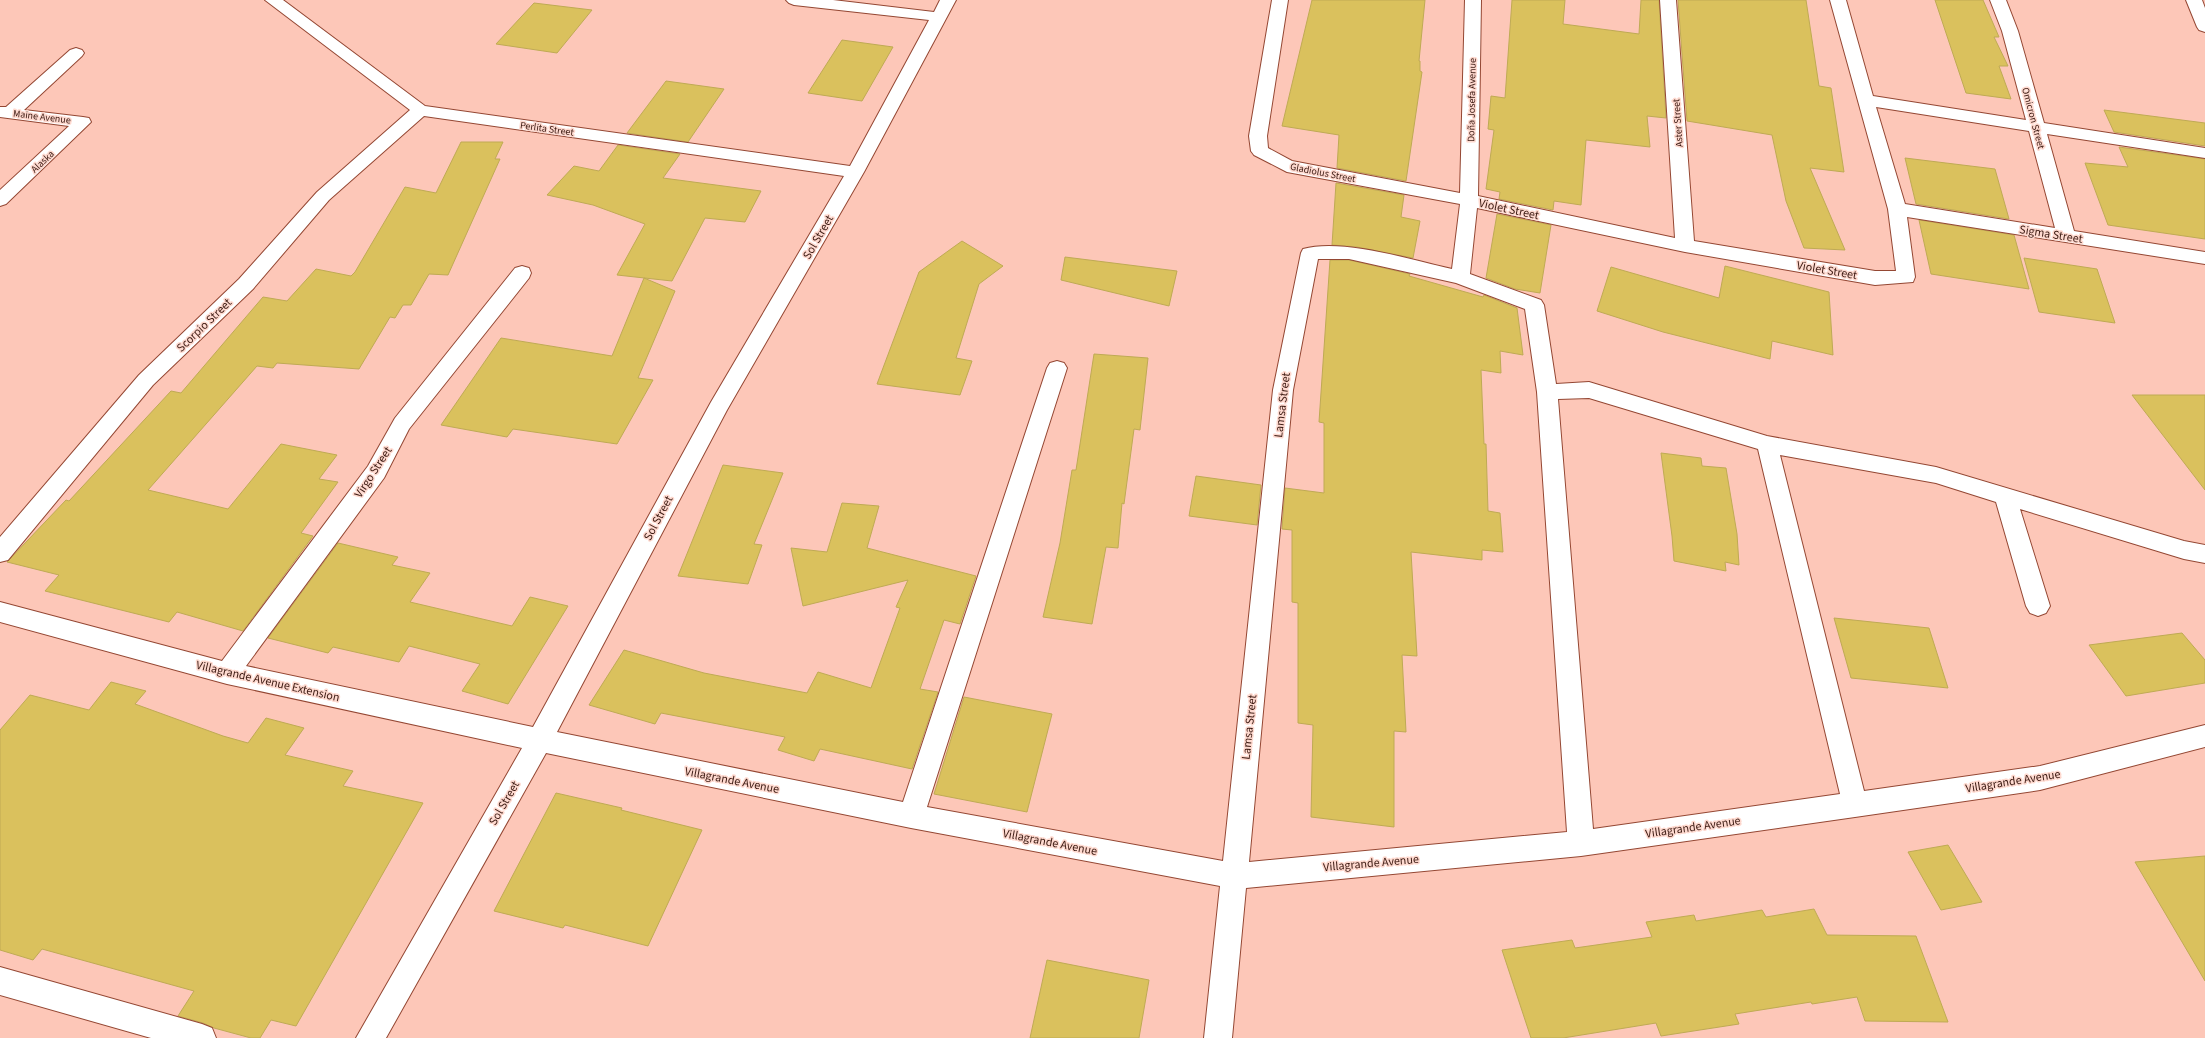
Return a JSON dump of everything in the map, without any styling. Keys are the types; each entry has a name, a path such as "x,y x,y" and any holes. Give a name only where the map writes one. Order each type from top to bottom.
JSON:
{"street":[{"name":"Perlita Street","path":"273,0 420,110 855,172"},
{"path":"794,0 943,8"},
{"name":"Gladiolus Street","path":"1280,0 1258,136 1260,151 1287,166 1469,200"},
{"name":"Doña Josefa Avenue","path":"1460,277 1469,200 1473,0"},
{"name":"Aster Street","path":"1668,0 1685,246"},
{"name":"Violet Street","path":"1469,200 1685,246 1875,278 1906,276 1897,209 1838,0"},
{"name":"Omicron Street","path":"1998,0 2010,31 2067,237"},
{"path":"2194,0 2205,27"},
{"name":"Sol Street","path":"370,1038 539,741 718,407 855,172 943,8"},
{"path":"5,112 76,53"},
{"path":"1866,100 2205,153"},
{"name":"Scorpio Street","path":"0,552 146,380 246,284 323,196 420,110"},
{"name":"Maine Avenue","path":"5,112 83,122"},
{"name":"Alaska","path":"0,200 83,122"},
{"name":"Sigma Street","path":"1897,209 2205,258"},
{"name":"Lamsa Street","path":"1234,876 1283,390 1310,253 1349,253 1460,277 1534,305 1547,392"},
{"name":"Virgo Street","path":"227,674 376,472 402,424 522,273"},
{"path":"911,816 1057,368"},
{"path":"1581,843 1547,392 1589,390 1767,444 1936,475 2184,550 2205,554"},
{"path":"1767,444 1855,804"},
{"path":"2006,496 2038,606"},
{"name":"Villagrande Avenue Extension","path":"0,612 227,674 539,741"},
{"name":"Villagrande Avenue","path":"539,741 911,816 1234,876 1581,843 2040,778 2205,736"},
{"path":"1218,1038 1234,876"},
{"path":"0,981 202,1038"}],"building":[{"path":"1312,0 1425,0 1419,61 1420,71 1422,72 1406,181 1337,168 1339,135 1282,126"},
{"path":"1512,0 1565,0 1563,24 1639,34 1641,0 1659,0 1666,118 1647,116 1650,147 1586,140 1581,205 1554,201 1553,210 1499,199 1500,192 1486,189 1494,130 1488,129 1491,96 1505,98"},
{"path":"1678,0 1806,0 1819,86 1831,88 1844,172 1810,168 1845,250 1804,248 1786,201 1772,135 1687,121"},
{"path":"1935,0 1983,0 1999,37 1994,37 2008,66 1999,66 2011,99 1966,93"},
{"path":"534,3 592,10 557,53 496,44"},
{"path":"842,40 893,47 862,101 808,93"},
{"path":"666,81 724,89 688,142 627,133"},
{"path":"2104,110 2205,123 2205,146 2114,132"},
{"path":"461,142 503,142 495,159 500,159 448,275 429,274 411,305 403,305 395,318 390,317 359,369 277,363 273,368 257,366 148,490 228,509 281,444 337,455 319,479 338,482 301,533 313,536 243,631 177,612 169,622 45,591 59,575 7,562 66,500 69,501 171,391 181,393 263,297 287,301 316,269 351,276 355,272 405,187 436,193"},
{"path":"618,145 680,154 663,178 761,191 745,222 705,218 672,281 617,275 645,224 593,205 547,195 574,166 599,171"},
{"path":"2119,147 2205,159 2205,239 2108,225 2085,163 2128,167"},
{"path":"1905,158 1995,169 2009,219 1916,204"},
{"path":"1336,183 1404,195 1401,217 1420,221 1413,258 1357,247 1332,245"},
{"path":"1497,214 1551,225 1540,293 1515,289 1486,278"},
{"path":"1919,220 2014,235 2029,289 1931,274"},
{"path":"962,241 1003,266 979,284 956,358 972,361 960,395 877,384 919,272"},
{"path":"1065,257 1177,271 1169,306 1061,280"},
{"path":"2024,258 2097,269 2115,323 2039,312"},
{"path":"1330,260 1349,260 1410,274 1409,276 1483,297 1484,295 1517,308 1523,355 1500,351 1501,373 1481,370 1484,444 1486,444 1488,511 1500,513 1503,552 1482,550 1482,560 1411,552 1417,656 1402,655 1406,732 1394,731 1394,827 1311,817 1313,725 1298,723 1298,603 1292,602 1292,530 1282,529 1285,488 1324,493 1324,423 1319,422"},
{"path":"1725,266 1829,292 1833,355 1772,341 1770,359 1663,332 1597,311 1611,267 1719,298"},
{"path":"644,278 675,291 638,378 653,380 617,444 513,429 507,437 441,425 501,338 612,356"},
{"path":"1094,354 1148,358 1140,430 1134,429 1124,504 1122,503 1118,548 1106,547 1092,624 1043,617 1060,543 1072,470 1076,470"},
{"path":"2132,395 2205,395 2205,490"},
{"path":"1661,453 1701,458 1702,466 1726,468 1737,534 1739,565 1725,562 1726,571 1674,561"},
{"path":"723,465 783,473 754,544 762,545 748,584 678,576"},
{"path":"1196,476 1261,485 1257,525 1189,516"},
{"path":"842,503 879,506 867,548 976,576 960,624 944,620 920,689 938,692 912,769 820,749 814,761 778,750 785,737 661,713 655,724 589,705 624,650 704,673 807,693 818,672 871,688 900,608 896,607 908,580 803,606 791,548 827,552"},
{"path":"338,543 398,557 392,565 430,573 410,602 512,626 530,597 568,606 508,704 462,691 480,664 409,646 399,662 333,647 328,653 268,638"},
{"path":"1834,618 1929,628 1948,688 1851,678"},
{"path":"2182,633 2205,660 2205,683 2126,696 2089,645"},
{"path":"111,682 146,691 135,704 223,736 248,743 266,718 304,728 285,755 353,771 343,786 423,803 296,1026 271,1020 260,1038 251,1038 178,1016 194,991 42,949 33,960 0,950 0,730 30,695 89,710"},
{"path":"964,697 1052,714 1027,812 934,794"},
{"path":"556,793 622,808 621,810 702,830 648,946 565,925 563,928 494,911"},
{"path":"1948,845 1982,902 1941,910 1908,852"},
{"path":"2205,856 2205,981 2135,862"},
{"path":"1814,909 1827,935 1916,936 1948,1022 1865,1021 1857,997 1812,1004 1811,1002 1735,1014 1739,1024 1661,1036 1656,1023 1563,1038 1531,1038 1502,950 1572,940 1575,948 1652,937 1646,922 1694,915 1696,921 1762,910 1766,917"},
{"path":"1047,960 1149,980 1139,1038 1030,1038"}]}
